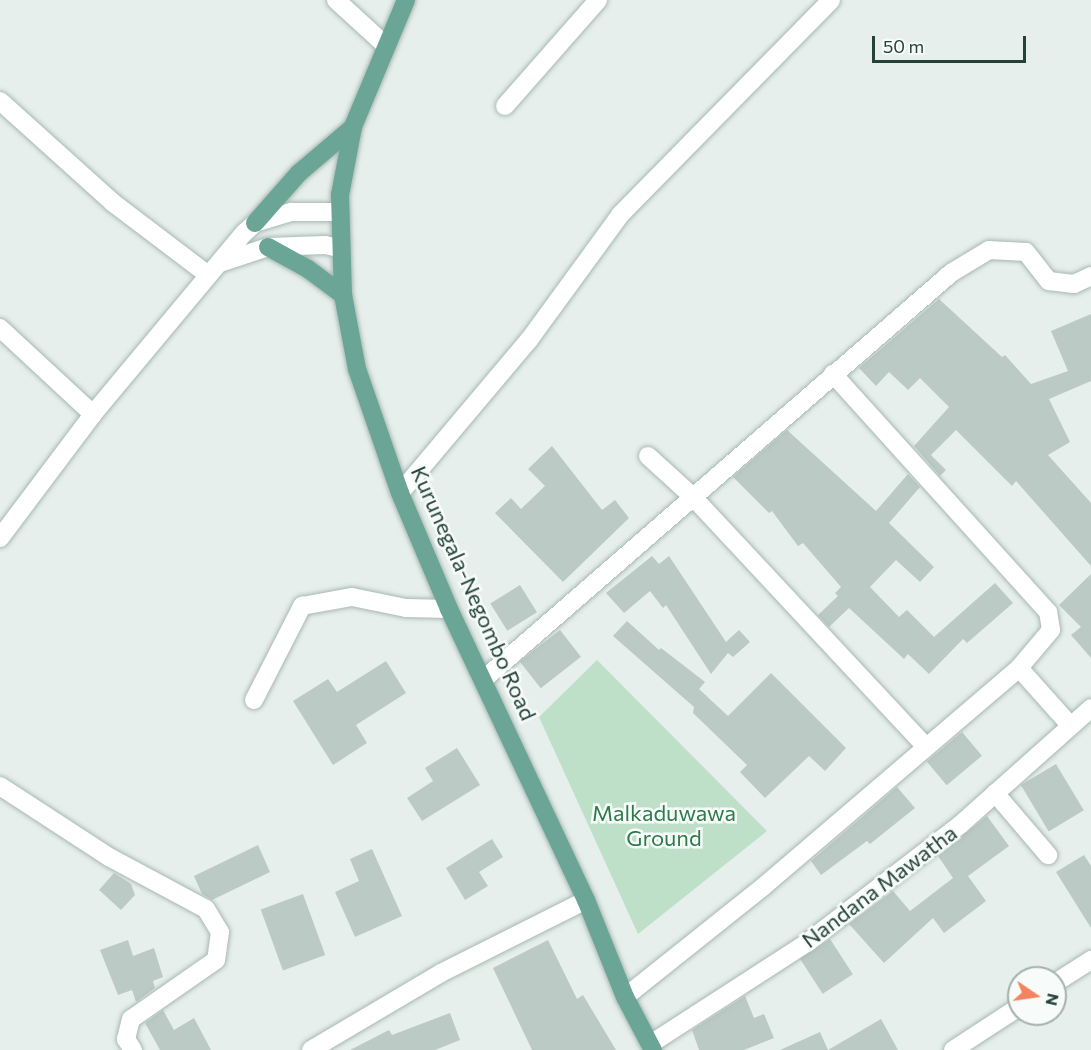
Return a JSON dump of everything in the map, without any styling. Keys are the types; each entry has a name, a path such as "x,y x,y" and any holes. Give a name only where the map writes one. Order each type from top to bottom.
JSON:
{"main road":[{"name":"Kurunegala-Negombo Road","path":"406,0 384,44 353,127 339,212 343,295 357,369 400,493 449,609 484,679 586,900 625,997 652,1046"},
{"path":"255,224 299,173 353,127"},
{"path":"268,247 308,269 343,295"}],"street":[{"path":"336,0 384,44"},
{"path":"505,106 597,0"},
{"path":"400,493 530,340 620,215 831,0"},
{"path":"0,101 112,201 213,270"},
{"path":"0,538 93,414 213,270 255,224 291,212 339,212"},
{"path":"213,270 268,247 325,244 339,248"},
{"path":"484,679 951,273 989,250 1026,252 1049,280 1074,284 1091,276"},
{"path":"0,328 93,414"},
{"path":"625,997 764,886 1019,668 1051,630 1048,612 833,374"},
{"path":"648,456 692,496 925,746"},
{"path":"254,700 302,606 352,597 406,608 449,609"},
{"path":"1019,668 1070,725"},
{"name":"Nandana Mawatha","path":"652,1046 808,942 961,824 1091,708"},
{"path":"0,786 109,857 206,909 220,932 216,960 131,1019 126,1038 134,1050"},
{"path":"994,793 1048,855"},
{"path":"311,1050 441,973 586,900"},
{"path":"1067,975 1091,960"},
{"path":"953,1050 1007,1015"}],"green space":[{"name":"Malkaduwawa Ground","path":"597,660 767,831 638,934 539,717"}],"building":[{"path":"939,299 1002,357 1005,355 1031,384 1068,371 1051,331 1091,314 1091,381 1049,399 1070,442 1048,455 1091,503 1091,566 1016,481 1012,486 956,430 931,455 946,470 940,476 914,446 949,407 920,378 908,390 889,372 876,386 859,368"},
{"path":"787,430 876,511 908,474 920,487 889,523 934,567 920,582 896,560 870,587 899,617 907,610 934,637 995,583 1013,603 967,643 963,639 929,674 908,654 904,659 849,608 829,627 818,615 838,596 835,593 841,587 803,543 798,546 772,511 769,513 733,477"},
{"path":"552,446 602,510 615,500 629,518 563,582 495,513 511,498 521,509 545,486 528,469"},
{"path":"652,556 659,564 669,556 726,642 739,630 750,642 733,657 728,653 711,674 666,605 663,608 650,591 624,613 606,593"},
{"path":"1091,574 1091,658 1071,635 1081,627 1059,605"},
{"path":"520,585 537,612 507,631 490,604"},
{"path":"627,621 659,650 661,648 705,682 699,689 728,716 771,673 846,748 825,771 809,756 765,798 740,772 747,765 693,713 694,707 613,636"},
{"path":"560,630 581,657 541,688 520,661"},
{"path":"386,661 406,693 356,725 367,743 333,765 293,701 328,679 337,692"},
{"path":"962,732 982,756 947,785 927,762"},
{"path":"457,748 480,785 422,821 407,798 433,781 425,768"},
{"path":"1056,764 1084,810 1049,831 1021,785"},
{"path":"897,787 915,808 870,844 867,841 821,875 811,861"},
{"path":"987,816 1009,846 968,876 986,901 944,933 933,918 884,963 849,924 893,891 910,911 953,878 938,856"},
{"path":"492,839 503,857 479,872 488,886 465,900 446,868"},
{"path":"258,845 270,872 212,900 202,894 194,876"},
{"path":"372,849 402,916 355,937 335,892 359,881 350,859"},
{"path":"1084,855 1091,866 1091,928 1056,872"},
{"path":"114,873 131,884 135,895 121,910 99,890"},
{"path":"303,894 325,955 283,970 261,909"},
{"path":"830,939 853,974 823,994 800,959"},
{"path":"128,940 133,956 154,948 163,977 153,981 155,988 136,1002 132,990 118,995 100,950"},
{"path":"548,940 577,999 583,995 616,1050 532,1050 493,968"},
{"path":"745,996 754,1018 764,1014 774,1038 744,1050 699,1050 692,1030"},
{"path":"163,1010 174,1030 194,1018 211,1050 160,1050 145,1023"},
{"path":"450,1013 460,1040 435,1050 350,1050 389,1030 392,1035"},
{"path":"881,1019 898,1050 828,1050"},
{"path":"820,1032 828,1050 780,1050"}]}
